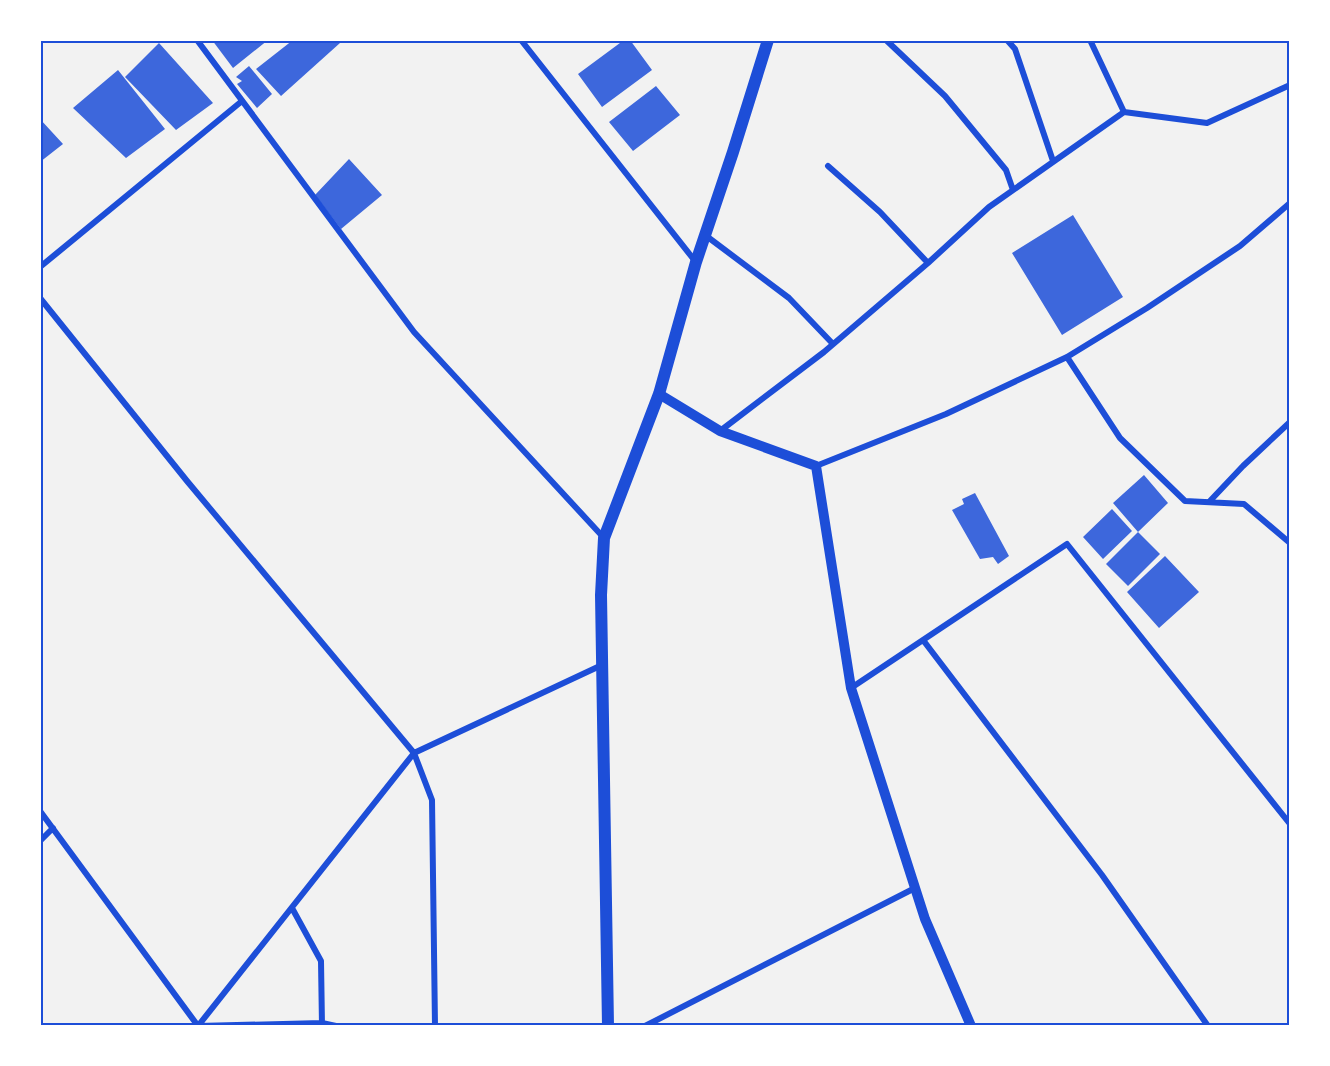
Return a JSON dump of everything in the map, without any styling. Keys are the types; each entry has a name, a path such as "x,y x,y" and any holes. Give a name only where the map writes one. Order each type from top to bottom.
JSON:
{"main road":[{"path":"608,1026 601,595 604,538 659,394 696,262 768,40"}],"street":[{"path":"197,40 414,332 604,538"},
{"path":"521,40 696,262"},
{"path":"886,40 945,96 1006,170 1013,190"},
{"path":"1007,40 1015,49 1053,161"},
{"path":"1090,40 1124,112"},
{"path":"720,431 833,344 928,263 989,207 1124,112 1207,123 1290,85"},
{"path":"40,267 242,101"},
{"path":"828,166 880,212 928,263"},
{"path":"659,394 720,431 816,466 946,414 1067,357 1147,308 1240,246 1290,203"},
{"path":"705,234 789,298 833,344"},
{"path":"40,298 187,481 414,753 432,800 435,1026"},
{"path":"1067,357 1120,438 1185,501 1244,504 1290,543"},
{"path":"1209,502 1290,422"},
{"path":"816,466 851,688 925,920 971,1026"},
{"path":"851,688 1067,544 1290,824"},
{"path":"923,640 1102,875 1208,1026"},
{"path":"40,811 198,1026 414,753 602,665"},
{"path":"40,841 53,828"},
{"path":"645,1026 915,888"},
{"path":"292,908 321,961 322,1024"},
{"path":"198,1026 322,1024 336,1026"}],"building":[{"path":"212,40 268,40 233,68"},
{"path":"293,40 337,40 340,43 281,96 256,69"},
{"path":"624,40 630,40 652,70 602,107 578,74"},
{"path":"159,43 213,103 176,130 125,77"},
{"path":"249,66 272,94 257,108 237,84 242,81 236,77"},
{"path":"118,70 165,129 126,158 73,108"},
{"path":"656,86 680,115 633,151 609,122"},
{"path":"40,119 63,144 40,162"},
{"path":"349,159 382,195 341,229 315,195"},
{"path":"1073,215 1123,297 1062,335 1012,253"},
{"path":"1144,475 1168,503 1138,532 1113,503"},
{"path":"975,493 1009,556 998,564 993,557 980,559 952,510 964,504 962,499"},
{"path":"1112,509 1132,531 1103,559 1083,537"},
{"path":"1138,532 1160,554 1128,586 1106,564"},
{"path":"1165,556 1199,592 1159,628 1127,592"}]}
